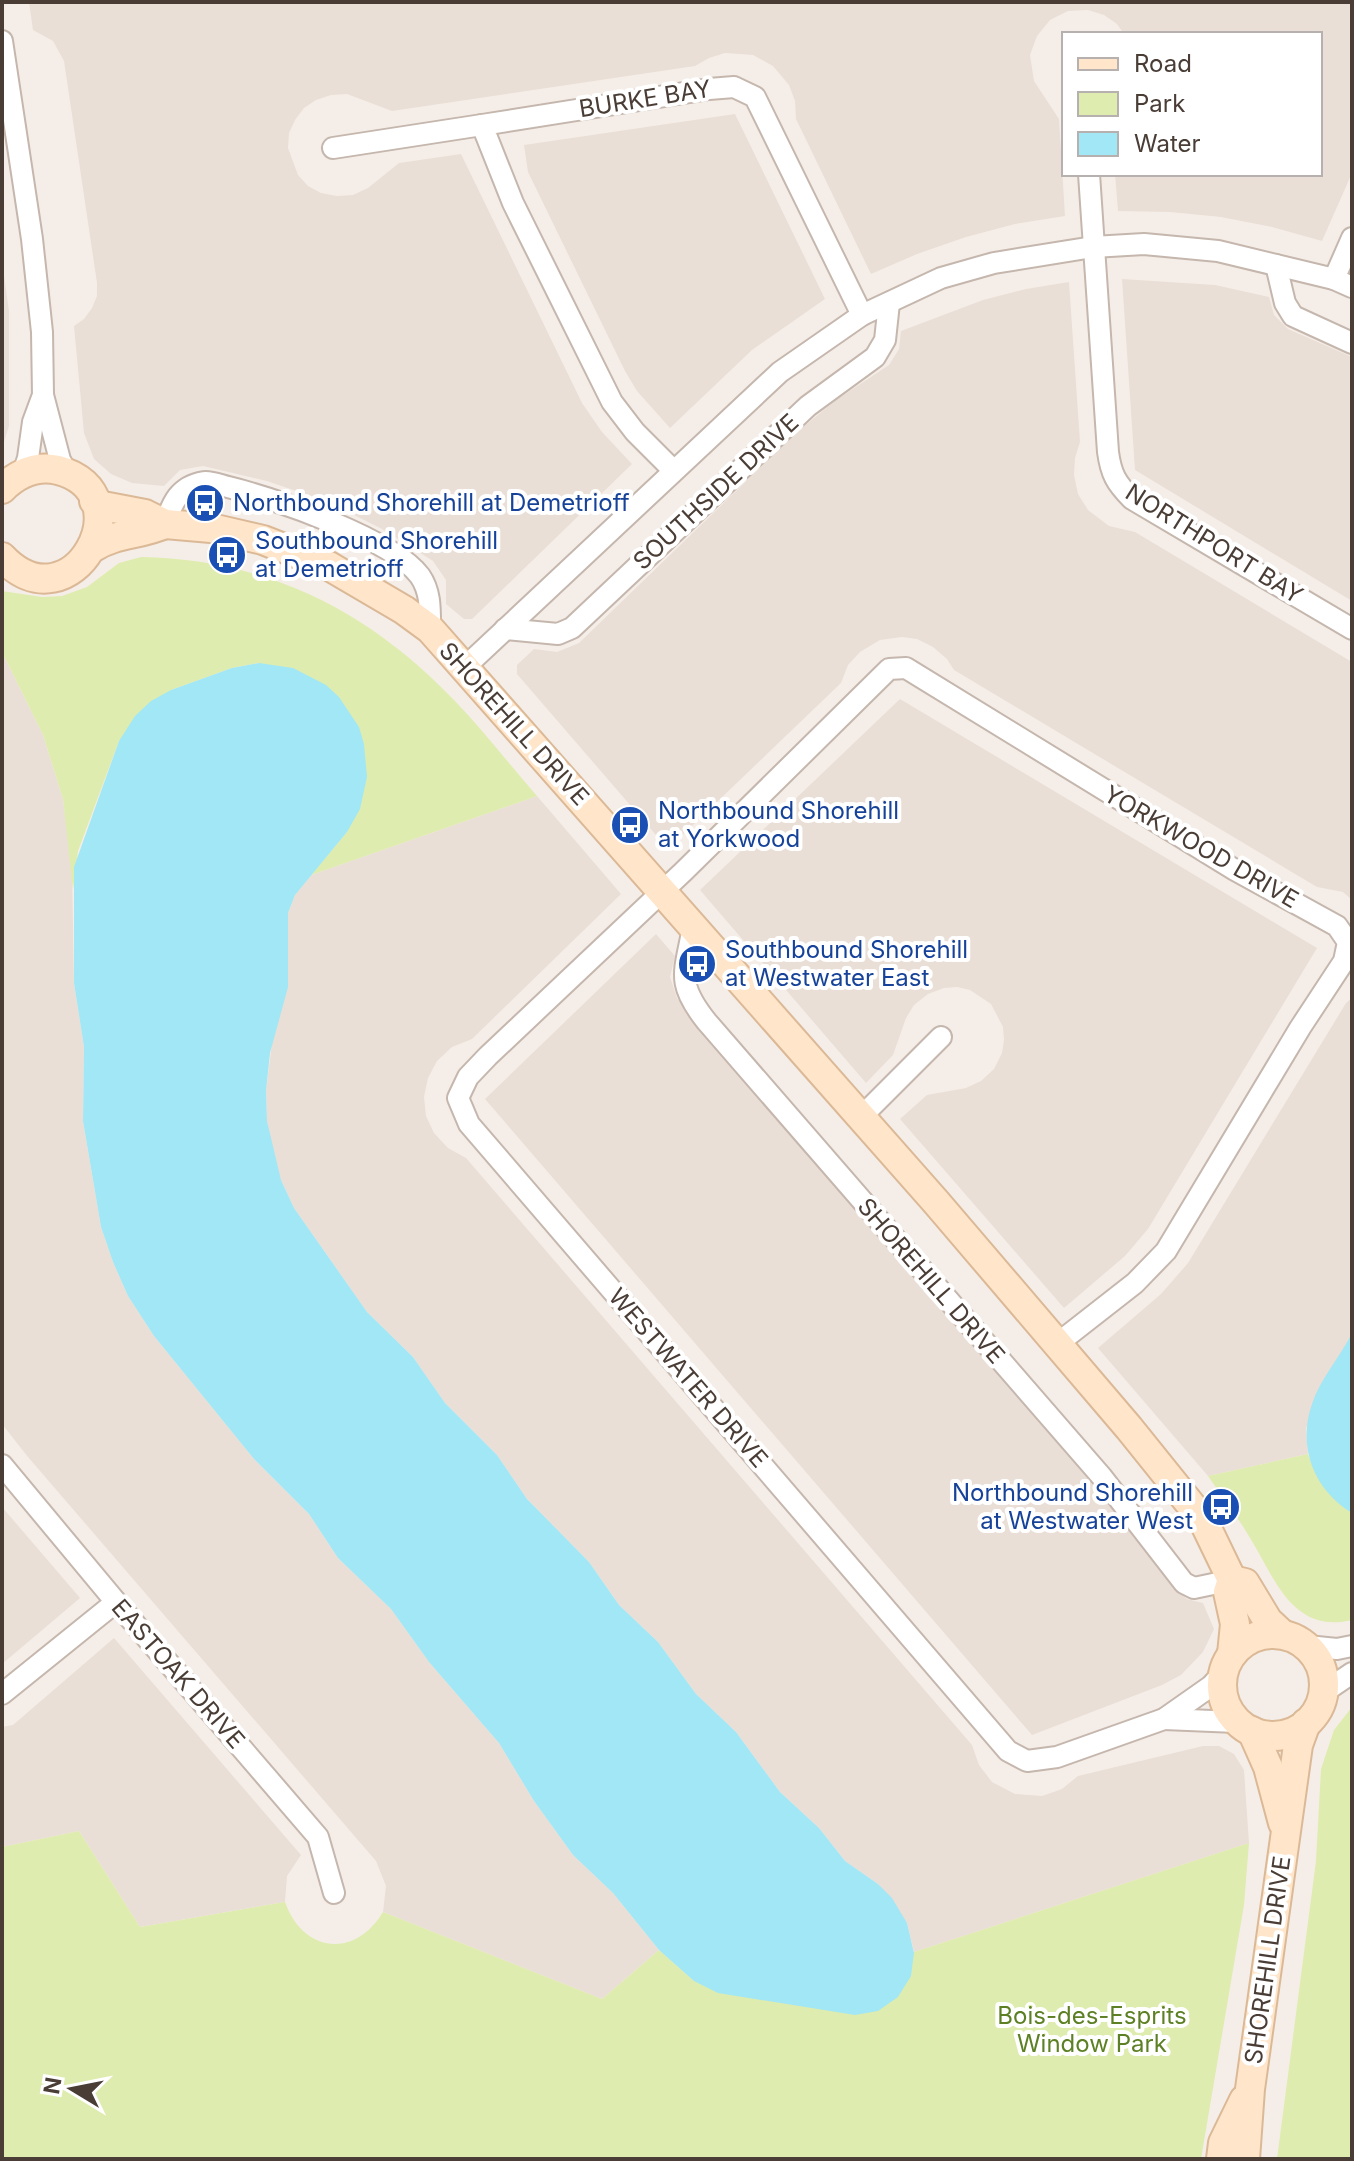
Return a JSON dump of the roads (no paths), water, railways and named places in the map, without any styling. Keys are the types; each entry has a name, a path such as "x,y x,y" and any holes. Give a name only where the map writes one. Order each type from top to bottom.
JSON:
{"street":[{"path":"2,41 34,255 42,332 43,395 60,460 67,473"},
{"name":"BURKE BAY","path":"333,148 734,87 755,97 862,315"},
{"path":"482,125 513,203 612,402 635,432 673,470"},
{"path":"1089,176 1093,247"},
{"path":"1343,283 1352,238"},
{"name":"SOUTHSIDE DRIVE","path":"465,667 780,372 862,315 941,278 994,263 1093,247 1144,244 1218,251 1343,283"},
{"name":"NORTHPORT BAY","path":"1093,247 1108,452 1116,483 1132,499 1352,629"},
{"path":"1276,265 1285,303 1293,316 1352,343"},
{"name":"SOUTHSIDE DRIVE","path":"505,629 558,634 572,628 808,406 875,357 885,340 889,303"},
{"path":"12,481 28,458 33,422 43,395"},
{"path":"12,481 40,469 67,473 80,482 94,501 99,529 94,547"},
{"name":"SHOREHILL DRIVE","path":"2,558 27,575 56,577 82,563 94,547 107,539 144,533 165,524 173,499 206,481 282,502 324,519 409,565 427,589 430,629"},
{"name":"SHOREHILL DRIVE","path":"94,501 103,506 145,514 165,524 211,528 263,540 329,566 430,629 1057,1344 1203,1520 1232,1580 1228,1592 1235,1624 1228,1663"},
{"name":"YORKWOOD DRIVE","path":"662,891 889,669 906,668 950,698 1235,870 1337,926 1348,942 1344,961 1300,1028 1166,1251 1135,1283 1057,1344"},
{"name":"WESTWATER DRIVE","path":"662,891 468,1077 458,1098 469,1124 1008,1751 1027,1761 1057,1757 1164,1719 1211,1686 1228,1663"},
{"name":"SHOREHILL DRIVE","path":"693,927 684,975 685,989 707,1022 1102,1477 1184,1583 1194,1588 1232,1580 1245,1583 1268,1621 1295,1640"},
{"path":"860,1118 941,1037"},
{"name":"EASTOAK DRIVE","path":"2,1465 318,1837 334,1893"},
{"path":"2,1694 116,1602"},
{"path":"1295,1640 1318,1658 1323,1674 1324,1692 1315,1714 1291,1733 1279,1736 1269,1736 1244,1726 1222,1692 1228,1663 1243,1643 1257,1635 1295,1640 1337,1649 1352,1646"},
{"path":"1324,1692 1352,1673"},
{"name":"WESTWATER DRIVE","path":"1164,1719 1244,1726"},
{"name":"SHOREHILL DRIVE","path":"1245,2159 1250,2089 1298,1745 1306,1723"},
{"name":"SHOREHILL DRIVE","path":"1244,1726 1268,1767 1286,1831"},
{"name":"SHOREHILL DRIVE","path":"1221,2159 1223,2143 1250,2089"}],"water":[{"path":"259,663 293,668 326,685 339,697 359,727 367,777 360,809 347,832 295,895 288,913 288,987 270,1053 266,1091 267,1121 281,1180 294,1208 367,1312 413,1357 445,1403 497,1455 527,1499 589,1562 619,1605 658,1642 696,1694 736,1732 780,1792 819,1828 845,1861 892,1898 907,1923 914,1953 911,1976 898,1997 878,2011 855,2015 718,1993 694,1981 659,1950 613,1893 573,1855 534,1801 499,1743 429,1662 391,1609 338,1558 309,1514 254,1459 154,1336 128,1296 101,1227 83,1121 84,1047 74,983 74,867 119,741 135,716 151,701 171,690 232,668"},
{"path":"1352,1333 1352,1513 1319,1480 1312,1466 1307,1436 1312,1404"}],"place":[{"name":"Northbound Shorehill at Demetrioff","path":"205,503"},
{"name":"Southbound Shorehill at Demetrioff","path":"227,555"},
{"name":"Northbound Shorehill at Yorkwood","path":"630,825"},
{"name":"Southbound Shorehill at Westwater East","path":"697,964"},
{"name":"Northbound Shorehill at Westwater West","path":"1221,1507"}],"park label":[{"name":"Bois-des-Esprits Window Park","path":"1092,2030"}]}
